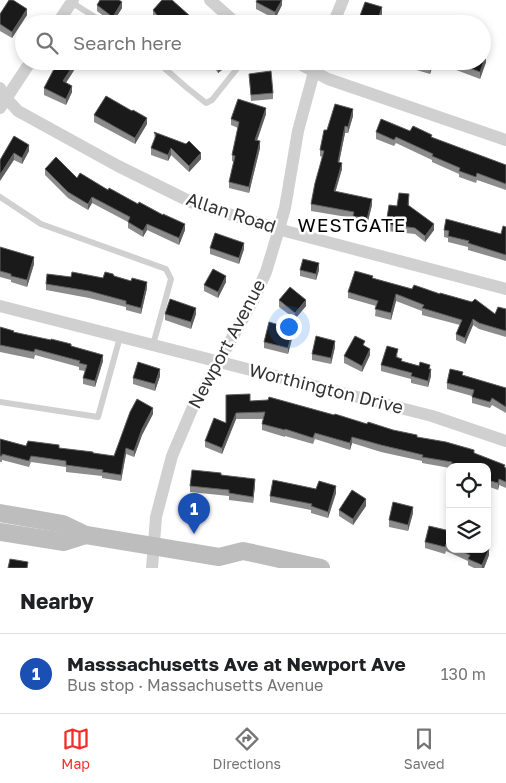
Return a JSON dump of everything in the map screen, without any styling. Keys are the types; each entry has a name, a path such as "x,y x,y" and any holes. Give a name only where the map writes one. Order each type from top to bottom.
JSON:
{"main road":[{"path":"0,513 63,524 86,534 219,557 243,551 321,568"},
{"path":"0,532 64,542 86,534"},
{"path":"219,557 233,568"}],"street":[{"path":"210,0 227,15"},
{"path":"337,15 344,0"},
{"path":"63,15 72,1"},
{"path":"2,98 24,70"},
{"name":"Newport Avenue","path":"152,568 156,517 172,456 192,408 254,299 266,272 279,229 298,131 315,70"},
{"path":"320,70 328,79 506,140"},
{"name":"Allan Road","path":"2,98 18,111 118,166 191,202 279,229 506,289"},
{"name":"Worthington Drive","path":"0,306 432,416 506,440"}],"lane":[{"path":"72,1 93,15"},
{"path":"166,70 206,103 212,100 236,70"},
{"path":"0,197 41,224 166,269 171,279 153,345"},
{"path":"0,402 98,417 120,337"}],"building":[{"path":"9,0 13,0 27,9 23,15 15,15 15,27 12,32 0,24 0,14"},
{"path":"100,0 119,0 122,2 114,15 110,15 97,5"},
{"path":"162,0 172,0 189,15 157,15 153,10"},
{"path":"257,0 282,0 275,12 256,2"},
{"path":"365,2 382,7 379,15 360,15"},
{"path":"53,70 70,70 63,81 72,86 66,99 44,88"},
{"path":"271,71 273,93 251,95 249,74"},
{"path":"106,96 147,118 135,138 94,115"},
{"path":"238,99 266,108 255,140 260,141 249,187 229,182 235,156 232,155 239,122 231,119"},
{"path":"335,104 353,109 348,127 345,126 338,162 342,163 334,191 372,199 367,219 353,216 354,212 311,204 324,151 320,150 324,130 327,130"},
{"path":"381,119 410,131 413,126 432,135 431,137 506,165 506,184 477,173 476,177 459,171 460,168 432,156 433,154 396,137 394,140 376,132"},
{"path":"154,132 186,144 189,141 201,153 189,166 171,148 168,155 151,148 156,135"},
{"path":"14,136 29,145 22,158 14,153 0,175 0,160"},
{"path":"56,157 77,178 80,173 108,190 109,188 138,204 139,202 185,224 179,238 147,224 143,231 128,222 130,217 92,197 88,204 68,192 45,169"},
{"path":"399,193 409,194 408,205 434,224 425,236 415,228 386,224 389,205 397,206"},
{"path":"446,219 501,234 503,226 506,227 506,255 468,243 469,241 448,236 449,231 444,230"},
{"path":"215,233 244,243 239,258 210,248"},
{"path":"0,247 34,257 27,280 0,271"},
{"path":"303,259 319,263 316,274 300,270"},
{"path":"213,269 226,276 218,292 204,285"},
{"path":"355,271 373,276 372,278 412,289 414,285 472,302 475,299 495,314 498,307 506,309 506,331 479,323 473,319 465,338 456,334 462,320 422,308 424,305 396,294 391,313 375,309 378,301 348,292"},
{"path":"72,272 103,278 105,272 131,281 132,278 147,282 141,308 126,304 126,301 89,291 46,284 47,274 71,277"},
{"path":"290,287 306,300 295,313 279,300"},
{"path":"170,299 196,308 191,322 165,314"},
{"path":"269,322 293,329 288,348 264,342"},
{"path":"0,327 13,332 71,344 71,346 103,355 95,381 83,378 87,365 79,363 80,361 35,349 34,352 0,345"},
{"path":"316,336 335,341 331,358 312,354"},
{"path":"355,336 365,341 363,345 370,349 362,366 344,356"},
{"path":"387,346 398,349 396,357 402,359 401,361 419,366 420,362 430,365 428,381 411,376 412,373 381,365"},
{"path":"138,362 160,369 155,384 133,378"},
{"path":"450,369 463,372 462,375 506,388 506,407 492,398 490,402 472,397 474,390 447,383"},
{"path":"250,394 250,401 268,400 269,397 367,424 368,422 417,435 417,437 446,442 474,450 474,453 505,465 506,482 499,479 498,483 491,481 491,463 452,463 422,457 423,455 352,437 350,443 315,433 313,438 262,424 265,412 236,413 222,448 205,441 214,418 226,423 226,395"},
{"path":"137,399 153,408 142,429 134,451 126,448 121,475 102,472 103,470 66,465 66,461 31,456 29,461 2,454 0,456 0,439 26,446 28,441 59,445 59,448 114,456 130,412"},
{"path":"192,470 255,479 253,497 229,493 229,490 190,486"},
{"path":"273,480 316,489 319,481 336,486 328,512 311,506 312,504 270,496"},
{"path":"352,490 366,499 353,519 339,510"},
{"path":"393,502 413,507 408,525 389,520"},
{"path":"429,526 446,530 445,547 425,542"},
{"path":"465,553 487,553 482,565 468,559 470,555"},
{"path":"10,559 28,562 27,568 8,568"}],"place":[{"name":"Masssachusetts Ave at Newport Ave","path":"194,534"}],"district":[{"name":"WESTGATE","path":"352,225"}]}
